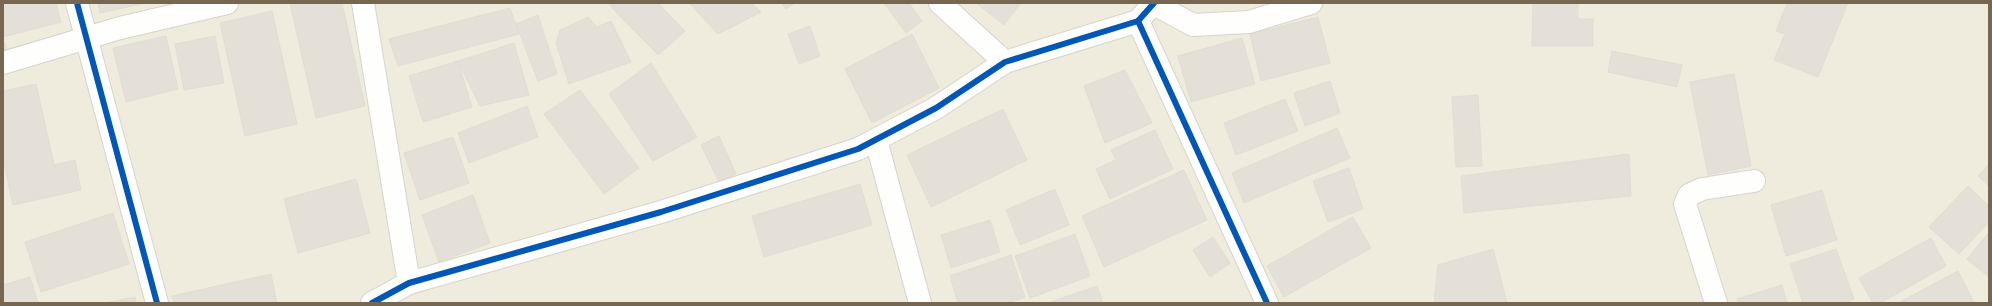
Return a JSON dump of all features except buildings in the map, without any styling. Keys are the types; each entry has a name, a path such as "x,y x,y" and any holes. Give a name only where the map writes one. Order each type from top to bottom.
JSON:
{"street":[{"path":"77,3 157,303"},
{"path":"3,63 120,28 227,3"},
{"path":"363,3 409,283"},
{"path":"940,3 1005,62"},
{"path":"372,303 409,283 661,212 858,150 936,108 1005,62 1138,21 1154,3 1193,25 1249,22 1311,3"},
{"path":"1138,21 1267,303"},
{"path":"876,140 920,303"},
{"path":"1716,303 1686,204 1689,195 1702,189 1754,181"}],"shaded area":[{"path":"3,3 1989,3 1989,303 3,303"}],"cycle path":[{"path":"77,3 157,303"},
{"path":"372,303 409,283 661,212 858,149 936,108 1005,62 1138,21 1154,3"},
{"path":"1138,21 1267,303"}]}
